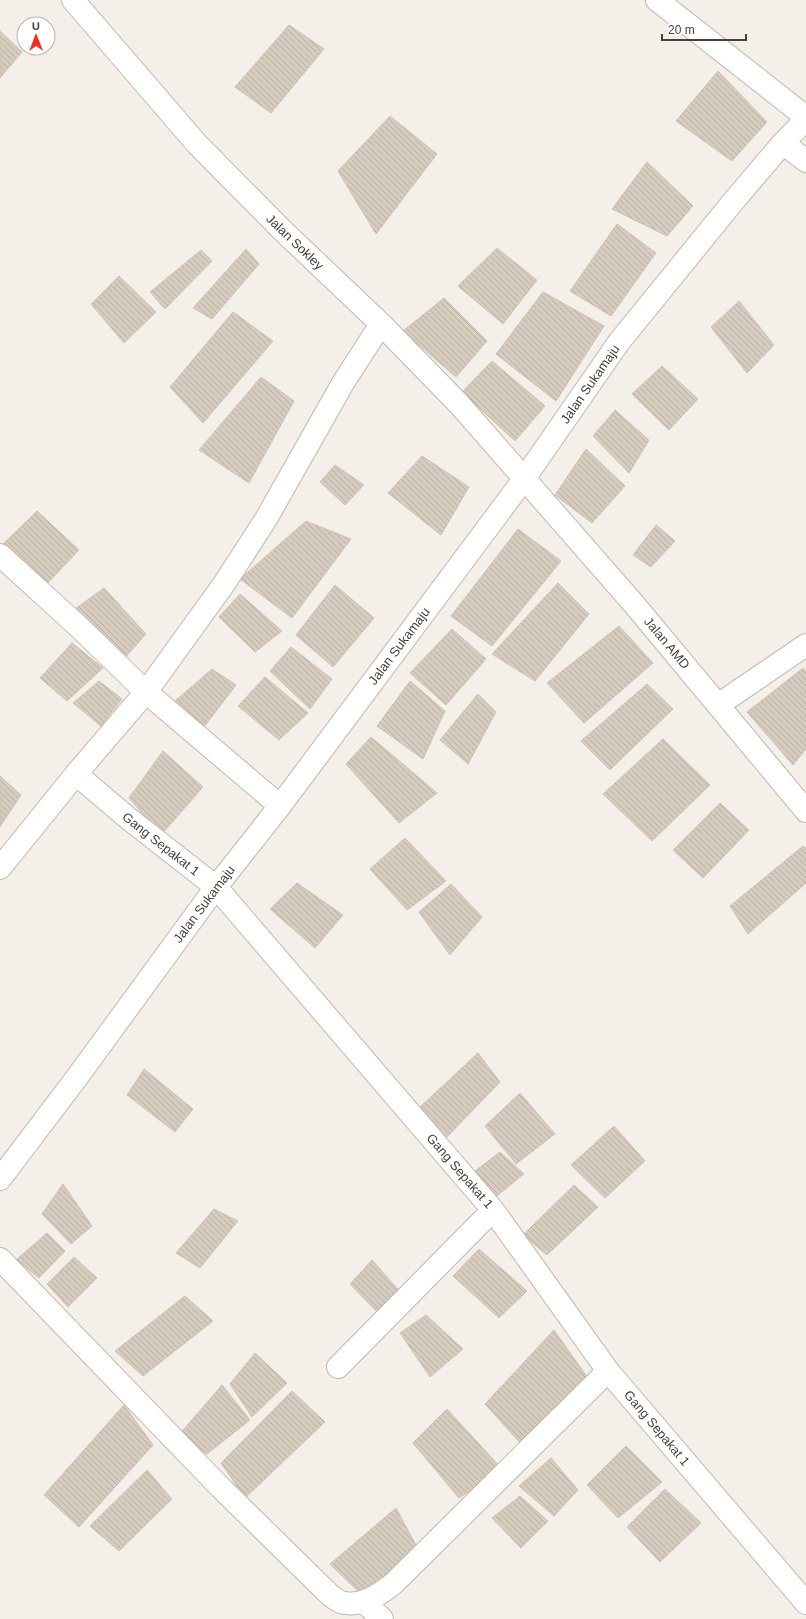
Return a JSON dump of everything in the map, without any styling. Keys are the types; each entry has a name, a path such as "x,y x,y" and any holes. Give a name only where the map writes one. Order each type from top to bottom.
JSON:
{"street":[{"name":"Jalan Sokley","path":"73,0 197,144 281,229 381,324 459,404 524,478"},
{"path":"658,0 806,118"},
{"name":"Jalan Sukamaju","path":"0,1179 78,1076 216,887 280,806 524,478 619,342 732,203 806,118"},
{"path":"783,143 806,162"},
{"path":"0,868 76,774 146,692 224,584 249,545 344,383 381,324"},
{"name":"Jalan AMD","path":"524,478 633,603 806,811"},
{"path":"0,555 80,628 146,692 280,806"},
{"path":"718,705 806,644"},
{"name":"Gang Sepakat 1","path":"76,774 129,819 216,887 493,1210 608,1371 806,1603"},
{"path":"338,1367 493,1210"},
{"path":"0,1259 220,1487 331,1596 343,1603 364,1602 384,1591 393,1584 608,1371"},
{"path":"364,1602 382,1619"}],"building":[{"path":"289,25 324,49 271,113 235,87"},
{"path":"0,31 16,46 16,56 19,56 0,78"},
{"path":"718,71 767,122 732,161 676,121"},
{"path":"390,116 437,154 376,234 338,171"},
{"path":"647,162 693,206 667,236 612,209"},
{"path":"617,224 656,253 611,316 570,291"},
{"path":"497,248 537,280 503,324 458,286"},
{"path":"246,249 259,264 212,319 193,308"},
{"path":"201,250 212,261 165,309 150,292"},
{"path":"119,276 156,312 124,343 91,304"},
{"path":"543,292 604,326 556,401 496,354"},
{"path":"444,298 487,341 456,377 403,331"},
{"path":"739,301 774,345 747,373 711,327"},
{"path":"233,312 273,341 203,423 170,387"},
{"path":"492,361 545,406 515,441 462,392"},
{"path":"662,366 698,399 669,430 632,394"},
{"path":"261,377 294,401 249,483 199,450"},
{"path":"615,410 649,440 629,473 593,436"},
{"path":"586,449 625,486 592,523 555,495"},
{"path":"422,456 469,487 441,535 388,493"},
{"path":"335,465 364,485 345,505 320,482"},
{"path":"37,511 79,550 43,588 0,547"},
{"path":"306,521 351,539 292,618 240,579"},
{"path":"656,525 675,541 651,567 633,555"},
{"path":"518,529 561,561 492,646 451,616"},
{"path":"558,583 589,614 535,681 492,654"},
{"path":"335,585 374,618 333,667 296,635"},
{"path":"104,588 146,634 122,661 72,611"},
{"path":"240,594 282,631 255,652 219,617"},
{"path":"619,626 653,663 584,723 547,683"},
{"path":"452,629 486,659 446,705 410,673"},
{"path":"72,643 103,668 67,701 40,678"},
{"path":"291,647 332,679 310,709 270,671"},
{"path":"803,668 806,671 806,749 793,765 747,712"},
{"path":"212,669 236,685 201,731 174,702"},
{"path":"265,677 308,713 279,740 238,706"},
{"path":"99,681 122,699 101,726 73,703"},
{"path":"410,681 445,711 423,759 377,726"},
{"path":"647,684 673,709 610,770 581,741"},
{"path":"478,694 496,712 468,764 440,740"},
{"path":"371,737 437,793 399,823 346,764"},
{"path":"663,739 710,785 652,841 603,794"},
{"path":"163,751 203,787 161,835 129,798"},
{"path":"0,776 21,795 0,827"},
{"path":"720,803 749,830 703,878 673,850"},
{"path":"405,838 446,881 407,910 370,869"},
{"path":"803,846 806,848 806,883 748,934 730,906"},
{"path":"297,883 343,915 315,948 270,909"},
{"path":"451,884 482,917 450,955 419,912"},
{"path":"478,1053 500,1082 447,1137 420,1107"},
{"path":"144,1069 193,1109 175,1132 127,1095"},
{"path":"520,1093 555,1134 516,1164 485,1126"},
{"path":"614,1126 645,1161 605,1198 571,1165"},
{"path":"500,1152 524,1174 492,1200 471,1174"},
{"path":"63,1184 92,1226 71,1244 42,1214"},
{"path":"574,1185 598,1207 547,1255 523,1235"},
{"path":"214,1209 238,1221 200,1268 176,1253"},
{"path":"47,1233 65,1251 39,1278 16,1260"},
{"path":"479,1249 527,1291 499,1318 453,1276"},
{"path":"74,1257 97,1278 68,1307 47,1284"},
{"path":"372,1260 403,1295 382,1317 350,1284"},
{"path":"185,1296 213,1321 143,1376 115,1351"},
{"path":"426,1315 463,1349 430,1377 400,1333"},
{"path":"554,1330 588,1378 523,1446 485,1404"},
{"path":"255,1353 287,1383 252,1417 230,1384"},
{"path":"222,1385 250,1420 207,1454 178,1436"},
{"path":"292,1391 325,1422 245,1498 221,1463"},
{"path":"124,1405 153,1445 79,1527 44,1495"},
{"path":"447,1409 502,1469 459,1498 413,1443"},
{"path":"626,1446 662,1482 618,1518 587,1485"},
{"path":"551,1458 578,1490 554,1516 519,1486"},
{"path":"147,1470 172,1499 119,1551 90,1526"},
{"path":"665,1489 701,1523 660,1562 627,1527"},
{"path":"520,1496 548,1521 521,1548 492,1518"},
{"path":"396,1508 417,1547 364,1597 330,1564"}]}
